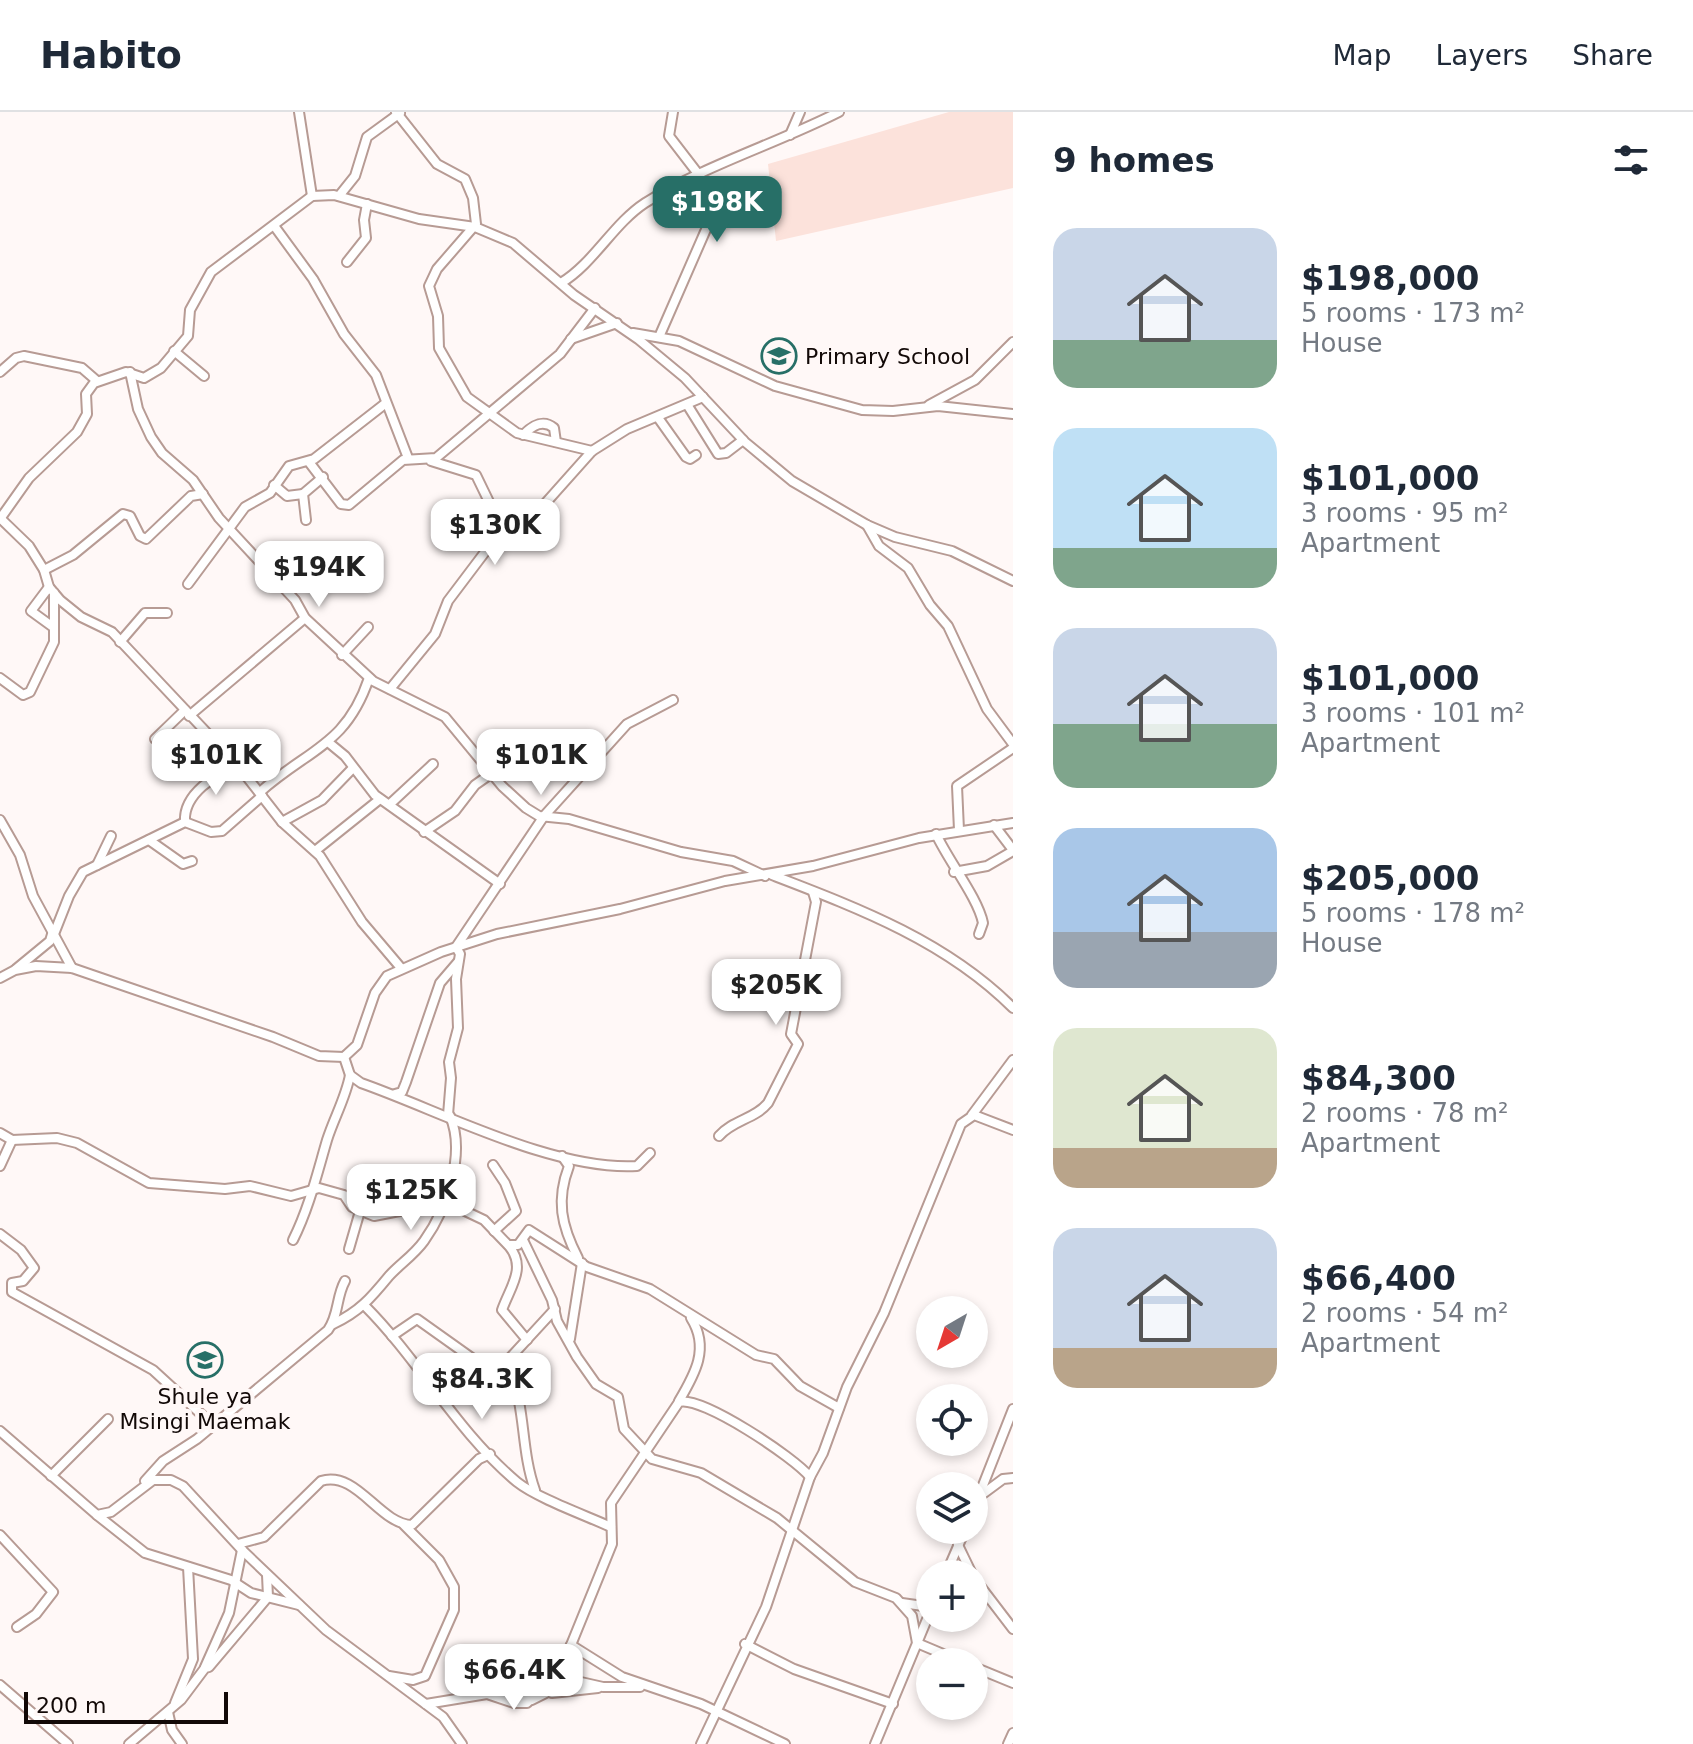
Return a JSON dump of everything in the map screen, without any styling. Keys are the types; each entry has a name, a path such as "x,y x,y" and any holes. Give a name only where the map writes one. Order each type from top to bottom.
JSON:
{"street":[{"path":"299,112 312,196"},
{"path":"673,112 669,136 699,175"},
{"path":"790,135 800,112"},
{"path":"561,283 580,270 635,211 699,175 839,112"},
{"path":"339,196 355,176 367,137 398,113 437,164 467,182 477,220 475,227 437,269 429,286 438,316 439,348 465,395 523,435 592,451"},
{"path":"659,337 711,218 703,196 671,189"},
{"path":"1,518 29,478 77,432 87,414 86,394 97,381 130,372 144,378 150,376 188,336 190,310 211,272 275,227 312,196 339,196 419,219 475,227 502,236 629,332 703,397 743,440 792,481 867,525 895,537 952,551 1013,581"},
{"path":"347,262 366,238 364,220 367,204"},
{"path":"275,227 313,279 344,334 371,367 408,458"},
{"path":"431,461 560,354 595,308"},
{"path":"571,339 617,323"},
{"path":"629,332 679,341 775,386 862,410 925,407 1013,414"},
{"path":"925,407 975,380 1013,342"},
{"path":"174,351 204,376"},
{"path":"0,372 16,358 24,356 82,368 97,381"},
{"path":"130,372 138,409 151,437 295,600 305,618 369,678 445,717 492,773 536,815 569,819 681,852 733,861 813,892 877,918 949,954 1013,1008"},
{"path":"491,533 518,534 592,451 627,429 659,419 703,397"},
{"path":"188,584 228,526 245,507 264,498 289,466 309,462 386,403"},
{"path":"688,406 718,454 726,453 743,440"},
{"path":"659,419 688,459 696,455"},
{"path":"523,435 540,423 547,423 554,428 556,442"},
{"path":"309,462 341,504 349,505 408,458 431,461 476,475 491,502 491,533 480,562 448,601 435,634 390,689"},
{"path":"274,485 287,496 303,494 323,477"},
{"path":"44,570 73,555 123,514 130,516 140,536 146,539 191,496 203,494"},
{"path":"303,494 306,520"},
{"path":"0,502 1,518 29,546 44,570 51,590 54,642 28,694 23,695 0,678"},
{"path":"867,525 879,546 908,568 923,594 948,626 987,709 1013,746 959,783 956,798 959,830"},
{"path":"51,590 31,611 53,627"},
{"path":"51,590 81,617 104,626 240,768 282,822 315,851 362,922 401,968"},
{"path":"120,642 145,613 167,613"},
{"path":"155,739 305,618"},
{"path":"342,655 368,627"},
{"path":"0,978 15,970 50,941 75,882 83,872 185,822 211,832 222,831 261,794 328,742 349,721 369,678"},
{"path":"456,947 544,816 627,724 673,700"},
{"path":"328,742 345,756 352,769 380,799 500,884"},
{"path":"565,747 590,767"},
{"path":"390,804 433,764"},
{"path":"185,822 188,803 195,795 226,770 240,768"},
{"path":"282,822 322,800 352,769"},
{"path":"424,832 455,811 475,785 492,773"},
{"path":"315,851 380,799"},
{"path":"0,820 20,855 33,896 72,968"},
{"path":"15,970 36,966 72,968 273,1037 319,1056 344,1057 357,1045 375,993 387,976 456,947 507,932 620,909 725,881 768,876 936,834 1013,823"},
{"path":"954,872 987,866 1013,851 994,825"},
{"path":"936,834 954,872 982,917 979,934"},
{"path":"97,865 111,836"},
{"path":"149,840 183,864 192,861"},
{"path":"719,1136 733,1122 758,1113 768,1103 798,1044 791,1034 816,902 813,892"},
{"path":"143,1486 155,1469 213,1425 333,1324 365,1306 424,1241 443,1208 457,1140 449,1116 449,1062 458,1028 460,960 456,947"},
{"path":"394,1095 402,1092 440,983 460,960"},
{"path":"293,1240 311,1188 320,1175 327,1142 350,1075 344,1057"},
{"path":"701,1744 745,1644 766,1607 810,1477 884,1313 943,1161 961,1124 972,1115 1013,1060"},
{"path":"350,1075 449,1116 592,1165 640,1165 650,1153"},
{"path":"972,1115 1013,1130"},
{"path":"0,1133 12,1140 57,1138 73,1141 145,1181 169,1186 250,1186 291,1196 311,1188 344,1195 350,1206 379,1216 398,1209 443,1208"},
{"path":"0,1166 12,1140"},
{"path":"562,1156 569,1166 561,1183 561,1215 580,1261 570,1339"},
{"path":"493,1165 505,1183 516,1211 494,1231"},
{"path":"349,1249 360,1211"},
{"path":"465,1211 479,1217 494,1231 516,1244 528,1257 555,1309 557,1321 596,1384 618,1397 624,1429 645,1452 657,1462 701,1473 793,1531 855,1582 916,1606"},
{"path":"527,1340 502,1310 518,1267 516,1244 526,1231 532,1231 580,1261 650,1289 756,1355 778,1362 800,1386 839,1408"},
{"path":"0,1234 21,1250 34,1268 23,1281 12,1283 12,1292 153,1370 213,1425"},
{"path":"333,1324 337,1296 345,1281"},
{"path":"365,1306 417,1371 517,1481 611,1527"},
{"path":"498,1371 555,1309"},
{"path":"531,1701 551,1679 576,1634 612,1544 611,1503 679,1402 700,1356 700,1336 690,1316"},
{"path":"392,1336 417,1319 476,1361 514,1379 525,1432 526,1462 536,1491"},
{"path":"679,1402 686,1400 703,1405 750,1429 810,1477"},
{"path":"988,1474 1013,1409"},
{"path":"51,1476 108,1419"},
{"path":"0,1431 141,1551 231,1580 236,1585 268,1597 299,1605"},
{"path":"400,1522 409,1526 419,1521 479,1459 490,1454"},
{"path":"171,1456 170,1471 178,1483 267,1574 299,1605 385,1675 443,1717 462,1744"},
{"path":"988,1490 1003,1479 1013,1478"},
{"path":"240,1547 264,1537 321,1481 328,1479 344,1483 400,1522 425,1545 451,1578 454,1610 425,1676 413,1680 385,1675"},
{"path":"97,1515 111,1512 153,1480 178,1483"},
{"path":"0,1535 53,1592 36,1614 17,1627"},
{"path":"952,1560 958,1545"},
{"path":"958,1545 965,1560"},
{"path":"205,1668 229,1613 240,1547"},
{"path":"182,1744 172,1730 170,1710 193,1659 188,1567"},
{"path":"129,1744 170,1710 268,1597 267,1574"},
{"path":"988,1596 1013,1629"},
{"path":"902,1603 912,1616 917,1643"},
{"path":"878,1743 921,1632"},
{"path":"576,1634 583,1651"},
{"path":"917,1643 929,1648"},
{"path":"745,1644 794,1669 893,1704"},
{"path":"571,1645 622,1677 701,1704 785,1744"},
{"path":"988,1673 1013,1683"},
{"path":"487,1694 514,1703 531,1701 552,1693 572,1680 603,1687 645,1687"},
{"path":"0,1685 68,1744"},
{"path":"426,1704 487,1694 526,1696 537,1693"},
{"path":"1008,1744 1013,1733"}],"shaded area":[{"path":"949,112 1013,112 1013,188 776,241 768,164"}],"place":[{"name":"Primary School","path":"779,356"},
{"name":"Shule ya Msingi Maemak","path":"205,1360"}]}
